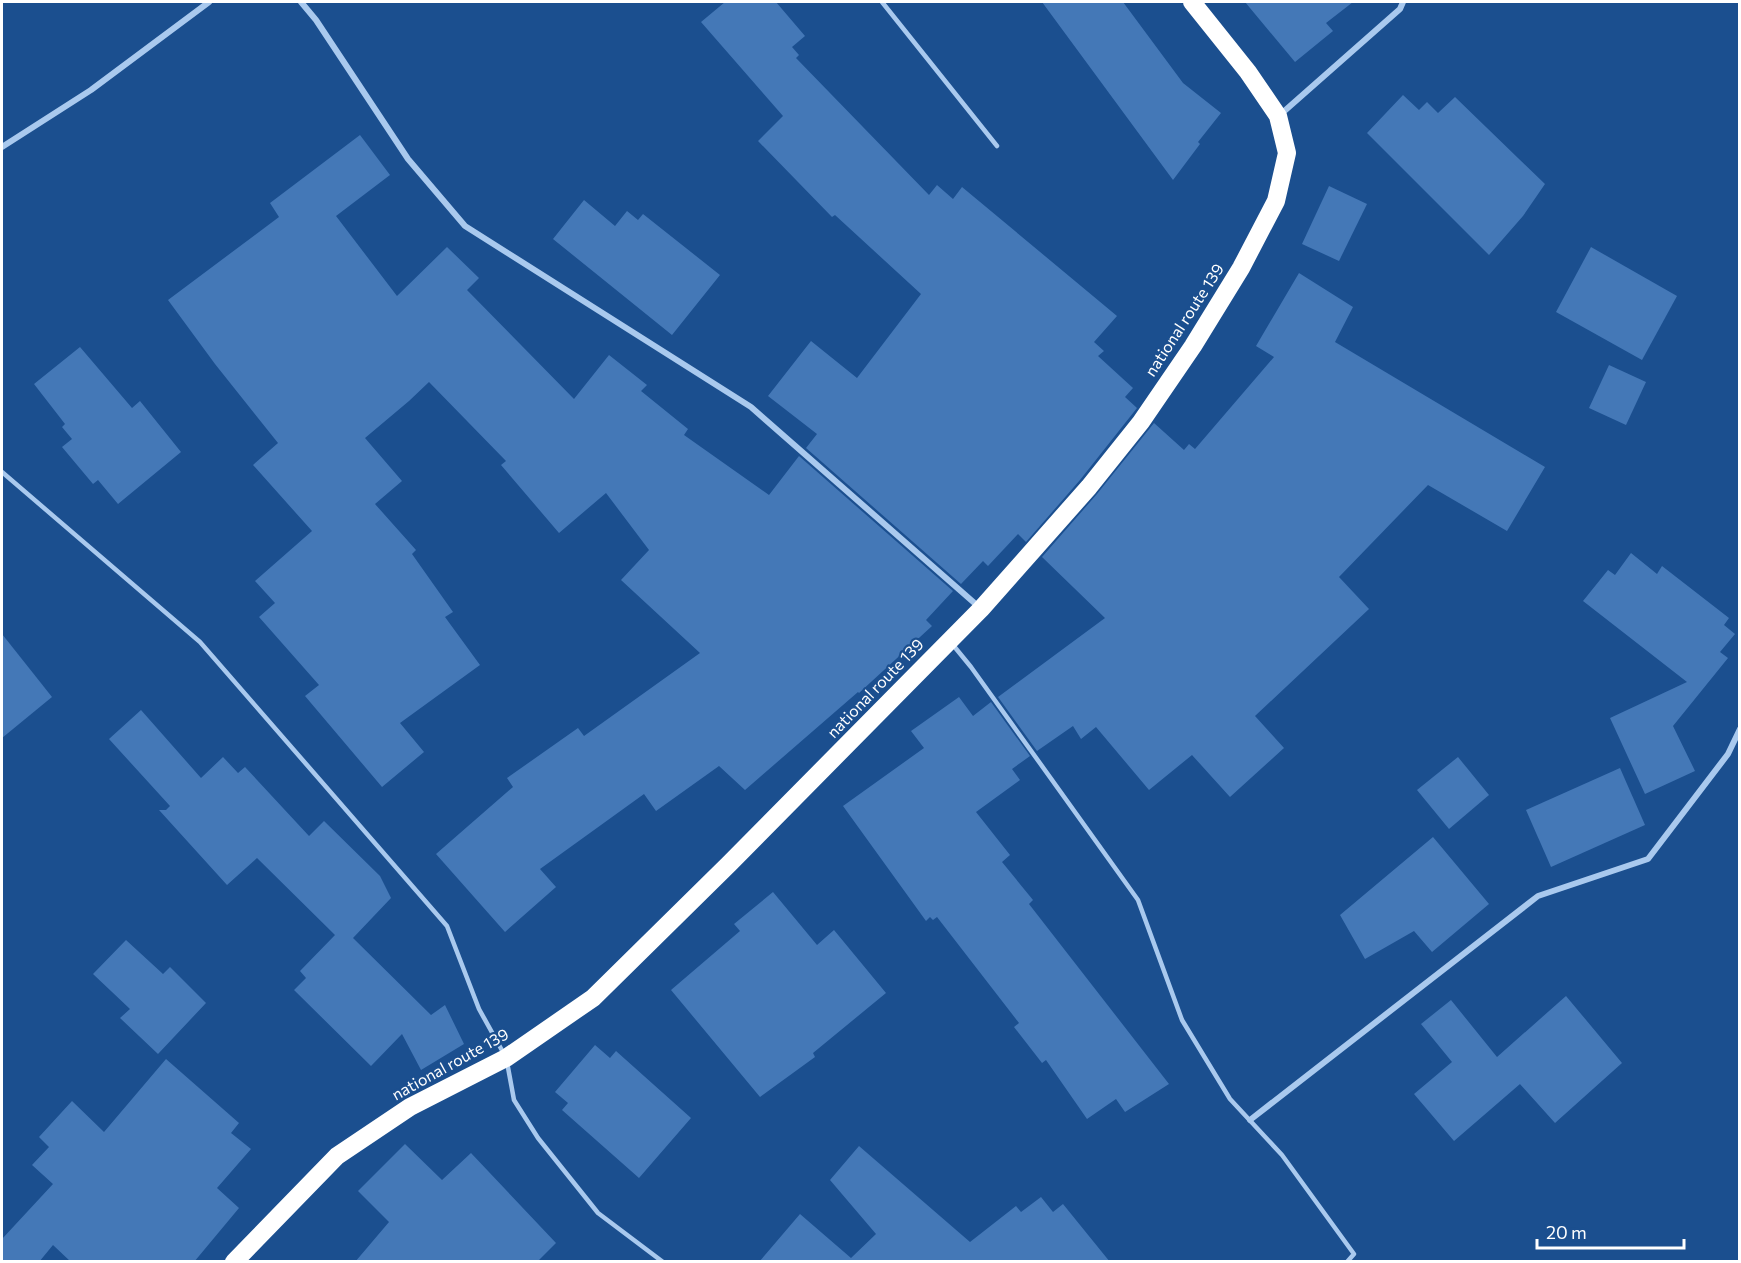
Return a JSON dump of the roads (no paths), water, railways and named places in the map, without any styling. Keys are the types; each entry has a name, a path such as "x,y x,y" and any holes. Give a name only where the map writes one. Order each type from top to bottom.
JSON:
{"highway":[{"name":"national route 139","path":"234,1262 337,1156 410,1107 506,1058 592,998 737,856 981,609 1089,487 1141,422 1193,346 1241,268 1276,201 1287,153 1278,116 1248,72 1192,2"}],"street":[{"path":"2,147 91,90 209,2"},
{"path":"301,2 316,20 408,159 465,226 752,407 981,609"},
{"path":"1278,116 1400,9 1403,2"},
{"path":"1250,1120 1538,896 1648,859 1728,754 1740,729"}],"lane":[{"path":"882,2 997,146"},
{"path":"2,472 200,642 447,926 479,1009 506,1058 514,1100 538,1138 598,1213 663,1262"},
{"path":"949,641 971,667 1138,900 1182,1020 1230,1099 1282,1155 1354,1254 1347,1262"}]}
